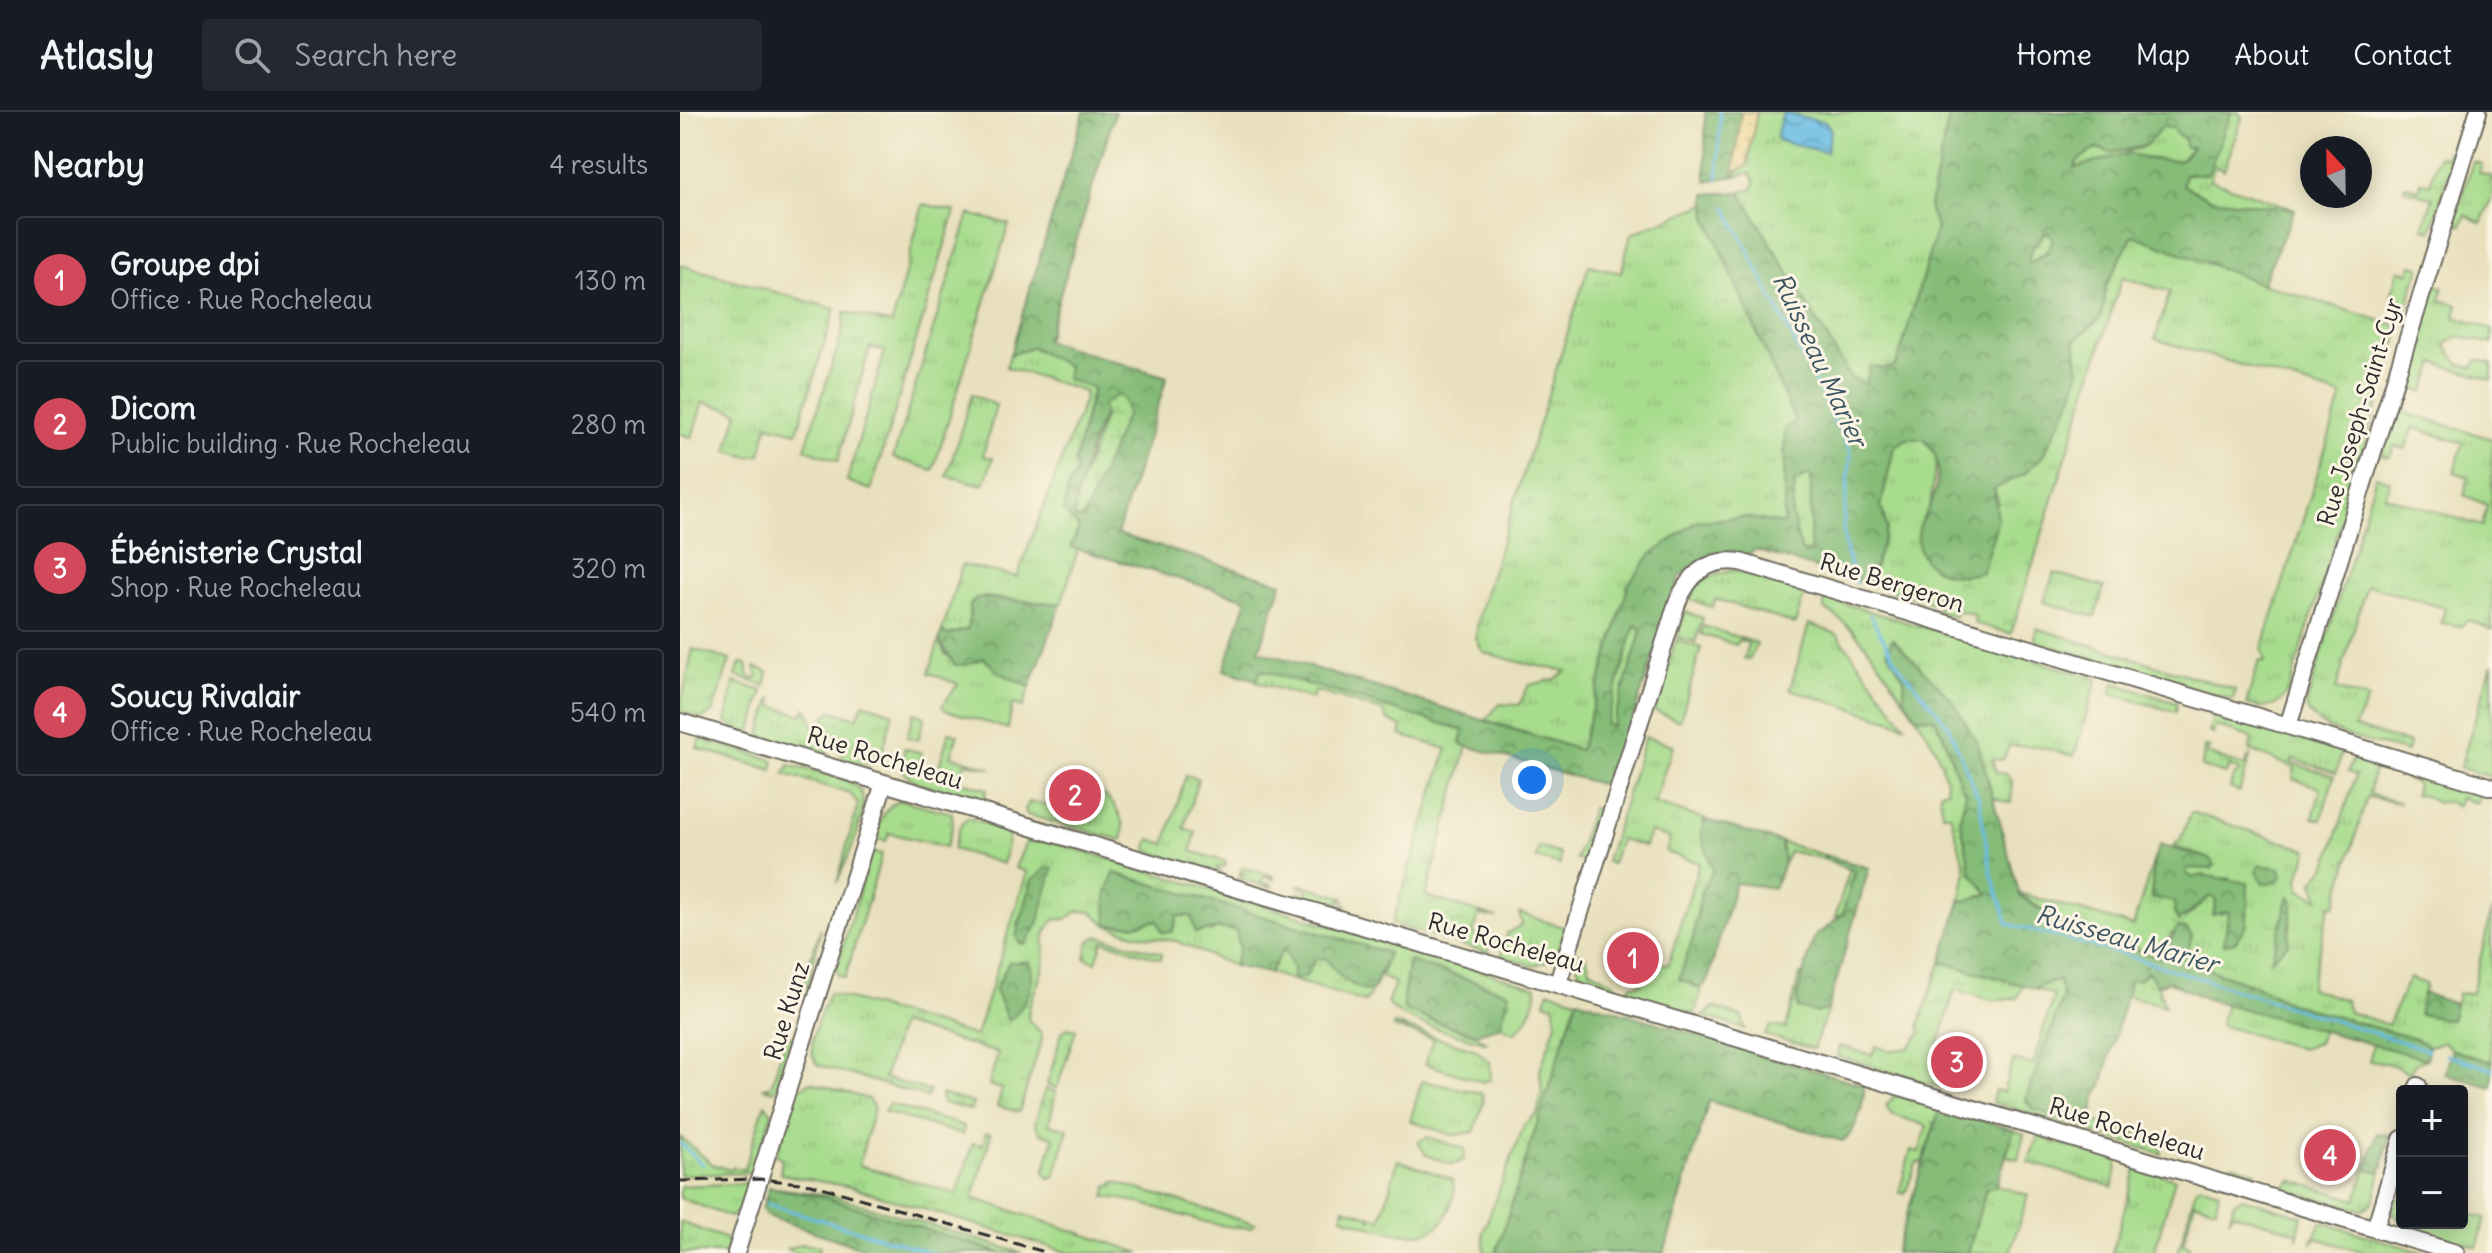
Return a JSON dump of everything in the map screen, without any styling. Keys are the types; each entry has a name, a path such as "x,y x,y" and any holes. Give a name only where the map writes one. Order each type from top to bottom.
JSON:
{"street":[{"name":"Rue Joseph-Saint-Cyr","path":"2288,726 2478,112"},
{"name":"Rue Bergeron","path":"1558,983 1677,603 1693,575 1716,562 1740,562 2492,787"},
{"name":"Rue Rocheleau","path":"680,722 2456,1253"},
{"name":"Rue Kunz","path":"736,1253 884,783"},
{"path":"2375,1229 2397,1157"}],"green space":[{"path":"1084,112 1115,112 1046,341 1167,377 1117,534 1282,583 1259,651 1580,750 1629,583 1651,555 1697,521 1745,517 1784,524 1785,429 1795,421 1707,217 1706,194 1740,192 1851,378 1866,384 1870,366 1884,369 1895,366 1901,351 1937,227 1929,208 1950,112 2231,112 2208,174 2185,174 2183,185 2210,199 2295,209 2262,284 2133,235 2106,286 2101,318 2075,340 2079,374 2071,400 2042,457 2024,474 1994,489 1998,519 1982,572 1969,575 1944,573 1925,561 1918,539 1920,524 1936,490 1937,463 1924,439 1907,439 1894,447 1881,506 1887,528 1869,584 1756,550 1747,555 1710,554 1680,576 1610,787 1460,744 1463,730 1261,670 1257,680 1224,670 1247,599 1071,547 1079,527 1063,511 1068,488 1077,471 1074,464 1093,388 1066,379 1068,367 1032,347 1010,355","holes":["2162,127 2173,128 2176,134 2184,138 2185,147 2192,147 2180,161 2147,159 2127,153 2074,168 2078,160 2097,148 2111,153 2145,146","2048,232 2053,238 2047,253 2030,263 2031,251","1118,394 1127,413 1083,519 1074,517 1089,452 1110,404","1809,475 1810,553 1801,551 1792,515 1795,481","1635,625 1642,629 1612,726 1606,725"]},
{"path":"1705,112 1741,112 1734,172 1730,177 1706,181"},
{"path":"1757,112 1950,112 1929,208 1937,227 1901,351 1895,366 1884,369 1866,385 1851,378 1740,192 1752,189 1755,181 1750,173 1730,177 1747,165","holes":["1783,113 1788,113 1826,152 1779,141"]},
{"path":"2231,112 2238,112 2242,118 2224,170 2215,166 2210,180 2295,209 2210,199 2182,185 2185,174 2208,174"},
{"path":"2162,127 2173,127 2192,147 2180,161 2120,156 2073,168 2089,152 2135,150 2144,146"},
{"path":"2447,152 2454,154 2431,231 2423,228 2433,198 2404,189 2405,185 2419,190 2421,182 2430,184 2438,156 2445,157"},
{"path":"2473,161 2482,164 2479,173 2492,176 2492,198 2481,223 2466,215 2461,226 2454,223"},
{"path":"923,204 955,211 871,490 847,481 885,351 870,347 838,461 805,449 842,334 845,312 892,324"},
{"path":"1706,204 1707,217 1796,421 1785,429 1784,525 1745,517 1629,583 1580,750 1486,720 1499,704 1519,705 1529,685 1555,679 1567,671 1483,652 1476,638 1479,614 1589,265 1621,273 1631,234"},
{"path":"969,214 1009,224 933,470 893,458"},
{"path":"2048,232 2053,238 2049,248 2029,264 2034,246"},
{"path":"2133,234 2262,284 2401,327 2290,686 2282,699 2272,706 2246,704 2259,661 2265,662 2262,649 2342,396 2155,339 2170,292 2122,277 2011,634 1974,623 1975,615 1957,610 1954,617 1935,610 1940,605 1869,584 1887,528 1881,506 1894,447 1907,439 1923,439 1937,457 1930,506 1920,524 1999,503 1994,489 2079,374 2075,340 2101,318 2106,286"},
{"path":"680,265 835,309 797,432 768,425 760,455 749,457 727,451 738,412 703,402 692,437 680,434"},
{"path":"2412,265 2420,267 2406,310 2398,307 2401,299 2391,296 2399,270 2409,273"},
{"path":"2435,285 2443,287 2440,300 2458,305 2455,317 2492,329 2492,344 2458,336 2445,345 2459,364 2473,368 2477,360 2492,363 2492,380 2435,363 2424,392 2412,389 2409,399 2400,396"},
{"path":"1031,347 1069,367 1067,379 1093,387 1074,464 1077,471 1068,488 1079,527 1071,546 1078,549 1061,604 984,597 970,605 968,629 948,635 942,631 962,565 1017,577 1085,398 1084,392 1074,388 1006,367 1010,355"},
{"path":"972,394 996,405 983,456 993,458 984,485 947,476"},
{"path":"1118,394 1124,400 1127,413 1083,519 1074,517 1077,494 1105,414 1102,406"},
{"path":"2396,410 2492,439 2492,630 2468,620 2461,626 2441,623 2445,608 2367,585 2336,689 2368,699 2354,727 2409,743 2407,752 2334,731 2311,715 2306,705 2376,476 2390,481 2385,496 2482,526 2487,505 2464,495 2469,477 2454,472 2463,443 2414,428 2405,449 2394,446 2390,457 2382,456"},
{"path":"1809,475 1811,553 1801,551 1792,515 1795,481"},
{"path":"1732,570 1805,592 1795,624 1716,599 1712,607 1689,599 1701,580"},
{"path":"2054,573 2104,587 2095,617 2044,602"},
{"path":"976,598 1061,604 1030,687 998,672 984,658 966,665 955,665 939,641 942,631 948,635 968,629 970,605"},
{"path":"1825,598 2097,679 2074,756 2036,746 2009,746 2003,760 1992,759 1996,772 2006,774 2012,781 2011,803 1992,798 1977,748 1944,694 1893,640 1887,650 1904,679 1904,699 1916,717 1864,643 1852,629 1824,609"},
{"path":"1685,612 1703,618 1695,642 1677,637"},
{"path":"1809,624 1837,634 1905,725 1790,689"},
{"path":"1634,625 1642,629 1612,726 1605,725"},
{"path":"1703,626 1757,643 1749,660 1744,659 1748,643 1739,640 1736,645 1701,634"},
{"path":"2036,628 2236,690 2233,700 2035,641"},
{"path":"1893,639 1953,701 1978,744 2020,896 2083,938 2128,943 2142,952 2162,958 2177,927 2186,928 2192,936 2185,961 2261,988 2289,1003 2416,1039 2429,1046 2426,1059 2207,999 2168,981 2157,985 2148,972 2139,980 2130,980 2102,1085 2095,1098 2091,1127 2032,1109 2026,1098 2063,996 2059,980 2033,988 1941,962 1960,902 1988,894 1971,873 1960,818 1966,794 1934,718 1916,717 1904,698 1904,678 1887,650"},
{"path":"1676,640 1701,648 1680,721 1654,711"},
{"path":"939,641 945,654 966,665 984,658 998,672 1030,687 1023,707 1012,704 1008,729 945,710 942,706 958,684 929,673"},
{"path":"693,649 730,660 713,711 703,719 684,713 680,708"},
{"path":"740,663 747,664 748,675 752,679 758,677 755,667 768,672 765,686 736,676"},
{"path":"2492,664 2492,777 2460,768"},
{"path":"1261,670 1464,730 1460,744 1467,746 1426,896 1497,918 1479,915 1473,934 1489,938 1489,953 1392,924 1447,749 1400,735 1402,727 1388,720 1383,711 1315,691 1312,699 1256,682"},
{"path":"734,682 763,691 752,730 747,732 730,727 726,721"},
{"path":"2114,683 2177,703 2176,712 2111,694"},
{"path":"772,697 773,706 802,715 806,708 829,756 760,736"},
{"path":"863,703 893,713 882,754 870,765 845,761 824,717 832,711 857,718"},
{"path":"914,713 925,717 918,740 907,737"},
{"path":"2214,713 2342,751 2336,773 2293,759 2291,763 2334,776 2321,820 2313,818 2321,788 2293,779 2295,768 2250,750 2252,738 2216,726 2213,734 2209,732"},
{"path":"1916,717 1934,718 1944,736 1966,794 1960,818 1971,873 1987,890 1985,897 1960,902 1966,870 1950,814 1942,814 1940,792 1947,790 1944,770"},
{"path":"949,732 958,735 951,756 992,768 965,763 960,781 987,789 984,802 917,783 903,772 904,748 922,753 919,764 938,769"},
{"path":"1645,737 1673,745 1654,803 1704,819 1702,834 1713,870 1701,893 1693,938 1679,979 1701,989 1695,1014 1627,994 1630,986 1641,984 1644,969 1632,965 1633,962 1649,967 1649,960 1668,965 1699,863 1666,852 1670,838 1650,832 1645,846 1620,839 1612,864 1606,862"},
{"path":"701,739 774,760 772,770 697,748"},
{"path":"2204,747 2209,747 2207,754 2244,766 2251,754 2239,792 2230,788 2233,777 2240,771 2229,766 2226,774 2202,767"},
{"path":"2354,755 2391,766 2388,774 2374,770 2369,794 2400,803 2367,797 2335,906 2330,905 2310,988 2345,1000 2349,1012 2388,1025 2409,978 2426,984 2419,1014 2451,1020 2458,994 2472,993 2492,909 2489,1034 2492,1062 2452,1050 2444,1042 2429,1046 2289,1003 2261,988 2185,961 2192,936 2171,933 2162,958 2142,952 2128,943 2083,938 2019,893 2133,926 2154,859 2151,898 2175,902 2185,919 2210,896 2216,900 2221,914 2229,910 2225,943 2246,920 2230,878 2193,878 2186,873 2188,867 2211,869 2211,859 2173,846 2180,840 2191,812 2308,850 2299,878 2300,890 2319,899 2313,882 2327,865 2356,775 2348,772"},
{"path":"789,765 840,778 855,785 861,793 862,817 837,883 858,804 850,793 785,774"},
{"path":"2406,771 2480,793 2477,803 2460,798 2457,807 2447,801 2437,803 2425,796 2415,795 2417,783 2405,779"},
{"path":"1186,775 1198,779 1184,828 1196,832 1191,851 1226,862 1225,867 1217,867 1221,873 1148,851 1150,839 1165,844"},
{"path":"1101,793 1119,814 1123,827 1122,840 1027,815 1025,810 1029,802 1049,805 1051,797 1075,804 1076,800 1096,805"},
{"path":"901,800 952,813 953,825 946,847 889,833 886,841 878,839 878,827 883,816 890,806"},
{"path":"1592,808 1602,812 1587,863 1576,859"},
{"path":"967,818 1010,830 1003,864 953,849 960,826"},
{"path":"1704,819 1781,842 1784,864 1774,888 1735,883 1708,979 1701,989 1679,979 1693,938 1701,893 1713,870 1701,834"},
{"path":"1029,835 1536,987 1535,999 1527,1019 1514,1032 1500,1026 1510,993 1409,961 1403,998 1429,1020 1475,1034 1488,1043 1434,1028 1406,1017 1387,1003 1395,983 1381,977 1388,953 1115,873 1136,925 1159,919 1172,932 1178,916 1191,916 1210,932 1218,928 1236,930 1240,948 1233,966 1176,941 1134,934 1107,925 1092,912 1078,911 1066,919 1054,920 1045,937 1044,963 1028,1019 1041,1033 1042,1039 1019,1112 997,1106 1002,1089 989,1085 998,1053 900,1024 884,1078 929,1091 927,1097 818,1065 812,1049 813,1040 829,993 976,1036 1027,872 1015,868","holes":["1052,869 1038,924 1017,927 1028,901"]},
{"path":"1781,842 1824,855 1823,859 1789,851 1784,864"},
{"path":"2160,845 2211,859 2215,865 2211,869 2188,868 2186,873 2193,878 2202,875 2248,883 2247,924 2235,942 2224,944 2229,911 2213,915 2216,900 2210,896 2178,921 2174,912 2175,902 2151,898 2154,859"},
{"path":"1539,847 1560,854 1560,865 1536,858"},
{"path":"871,852 882,854 845,978 838,975 836,970"},
{"path":"1824,855 1869,868 1828,1009 1817,1013 1798,1008 1797,998 1814,937 1842,915 1855,871 1823,859"},
{"path":"2260,865 2280,868 2282,876 2277,882 2263,883 2256,872"},
{"path":"1243,867 1274,876 1274,879 1266,876 1262,879 1264,884 1271,883 1272,888 1238,878 1240,874 1247,875 1240,872"},
{"path":"1047,868 1053,868 1038,924 1026,944 1020,943 1016,937 1032,880"},
{"path":"1850,869 1855,870 1842,915 1835,917"},
{"path":"1114,873 1388,953 1374,988 1365,991 1344,980 1325,958 1315,959 1305,977 1293,980 1293,968 1284,948 1269,973 1233,966 1240,948 1236,931 1218,928 1196,933 1191,916 1178,916 1172,932 1162,932 1158,920 1136,925 1107,925 1106,896"},
{"path":"1300,884 1343,897 1345,902 1341,899 1337,904 1347,906 1346,910 1296,895 1298,892 1308,894 1306,888 1298,887"},
{"path":"2289,896 2293,900 2288,944 2271,960"},
{"path":"1519,913 1566,928 1553,959 1533,966 1501,956 1507,933 1522,925"},
{"path":"821,928 808,986 801,985"},
{"path":"1098,936 1162,953 1161,959 1103,941 1096,962 1085,958 1089,941"},
{"path":"1284,948 1293,968 1305,977 1315,959 1325,958 1344,980 1365,991 1374,988 1365,1002 1269,973"},
{"path":"1578,952 1586,957 1590,970 1616,984 1615,990 1592,982 1581,974"},
{"path":"1409,961 1510,993 1500,1026 1475,1034 1405,1011 1403,998"},
{"path":"1009,962 1029,962 1032,978 1024,1003 1008,1021 995,990"},
{"path":"1941,962 2023,985 2017,998 1993,1001 1955,989 1934,1061 1949,1066 1942,1088 1837,1056 1839,1046 1872,1055 1876,1046 1889,1051 1909,1048 1921,1032 1919,1025"},
{"path":"2148,972 2153,974 2165,1006 2125,995 2131,979"},
{"path":"1800,974 1803,974 1797,998 1816,1013 1828,1009 1813,1049 1765,1035 1771,1026 1786,1028"},
{"path":"2059,980 2063,996 2026,1098 2027,1103 2091,1126 2092,1120 2159,1141 2162,1154 1992,1102 1995,1090 2003,1092 2013,1060 2033,1065 2054,995 2033,988"},
{"path":"1549,991 1577,999 1496,1253 1485,1253 1483,1232 1524,1125 1537,1114 1542,1094 1540,1070 1556,1023 1555,1006 1545,1002"},
{"path":"2423,993 2455,1004 2451,1020 2419,1014"},
{"path":"1577,999 1864,1085 1855,1124 1842,1141 1709,1101 1664,1253 1496,1253"},
{"path":"2226,1004 2323,1029 2318,1043 2302,1049 2220,1025"},
{"path":"1714,1007 1742,1017 1745,1029 1703,1016"},
{"path":"1394,1024 1476,1050 1490,1062 1491,1079 1483,1082 1425,1064 1433,1039 1393,1027"},
{"path":"1068,1028 1076,1030 1057,1088 1047,1085 1062,1032"},
{"path":"787,1035 794,1039 778,1086 774,1091 764,1088 771,1086"},
{"path":"2381,1044 2426,1059 2414,1065 2410,1073 2390,1064 2369,1061 2373,1045"},
{"path":"2452,1050 2492,1062 2492,1087 2445,1074"},
{"path":"1422,1081 1481,1093 1484,1101 1474,1132 1452,1135 1410,1121"},
{"path":"811,1082 868,1099 874,1108 859,1165 957,1194 973,1143 982,1146 986,1133 991,1134 973,1198 1141,1253 1070,1253 851,1187 780,1174 782,1159 776,1155 798,1089"},
{"path":"1045,1089 1056,1092 1049,1124 1068,1129 1055,1176 1049,1178 1044,1172 1054,1137 1040,1133 1035,1123"},
{"path":"941,1094 973,1103 971,1110 942,1103"},
{"path":"1895,1095 1940,1108 1922,1163 1917,1162 1905,1194 1899,1192 1911,1150 1919,1152 1927,1126 1891,1114 1886,1106"},
{"path":"765,1104 772,1113 753,1173 680,1175 680,1137 712,1164 730,1170 734,1167 744,1170"},
{"path":"889,1104 964,1126 963,1135 884,1112"},
{"path":"1940,1108 2014,1130 1997,1186 1986,1189 1968,1253 1895,1253"},
{"path":"2014,1130 2024,1134 2018,1159 2006,1156"},
{"path":"2377,1133 2390,1135 2381,1172 2366,1169"},
{"path":"1427,1137 1465,1149 1464,1160 1453,1165 1426,1155 1418,1142"},
{"path":"2038,1137 2118,1161 2113,1187 2028,1162"},
{"path":"1398,1160 1452,1179 1453,1198 1442,1223 1431,1231 1417,1234 1386,1231 1342,1217 1344,1208 1370,1216 1371,1220 1373,1217 1381,1219"},
{"path":"2232,1164 2256,1172 2260,1183 2232,1174 2229,1170"},
{"path":"2142,1168 2175,1179 2154,1253 2112,1253 2136,1170"},
{"path":"2366,1169 2381,1172 2374,1201 2363,1210 2287,1191 2285,1187 2291,1180 2356,1200"},
{"path":"1114,1182 1255,1224 1250,1228 1213,1224 1123,1199 1105,1197 1108,1185 1113,1186"},
{"path":"750,1183 741,1210 730,1217 680,1198 680,1186"},
{"path":"1997,1186 2028,1195 2010,1253 1968,1253 1986,1189"},
{"path":"2202,1186 2219,1191 2216,1208 2195,1202 2183,1243 2190,1246 2188,1253 2178,1253 2196,1188"},
{"path":"769,1187 830,1195 1022,1253 1001,1253 823,1197"},
{"path":"769,1187 823,1197 1001,1253 877,1253 767,1216 762,1209"},
{"path":"2242,1198 2302,1216 2297,1240 2297,1232 2233,1213 2229,1220 2234,1202"},
{"path":"2396,1199 2396,1216 2391,1211"},
{"path":"2468,1214 2486,1218 2477,1247 2417,1229 2468,1229"},
{"path":"680,1222 724,1238 728,1242 727,1253 680,1253"},
{"path":"2321,1222 2425,1253 2367,1253 2316,1238 2311,1244"},
{"path":"801,1244 820,1246 818,1253 795,1253 787,1249"}],"sand":[{"path":"1741,112 1757,112 1747,166 1734,172"}],"water":[{"path":"1783,113 1826,122 1831,130 1826,152 1779,141 1776,137"}],"waterway":[{"name":"Ruisseau Marier","path":"1718,178 1720,112"},
{"name":"Ruisseau Marier","path":"1726,207 1851,453 1843,527 1846,551 1856,583"},
{"name":"Ruisseau Marier","path":"1870,615 1897,663 1948,725 1979,799 1991,872 2008,924 2122,954 2428,1050"},
{"name":"Ruisseau Marier","path":"2446,1055 2492,1069"},
{"path":"680,1143 703,1165"},
{"path":"767,1204 934,1253"}],"railway":[{"path":"680,1181 759,1179 811,1184 1048,1253"}],"place":[{"name":"Dicom","path":"1075,795"},
{"name":"Groupe dpi","path":"1633,958"},
{"name":"Ébénisterie Crystal","path":"1957,1062"},
{"name":"Soucy Rivalair","path":"2330,1155"}]}
